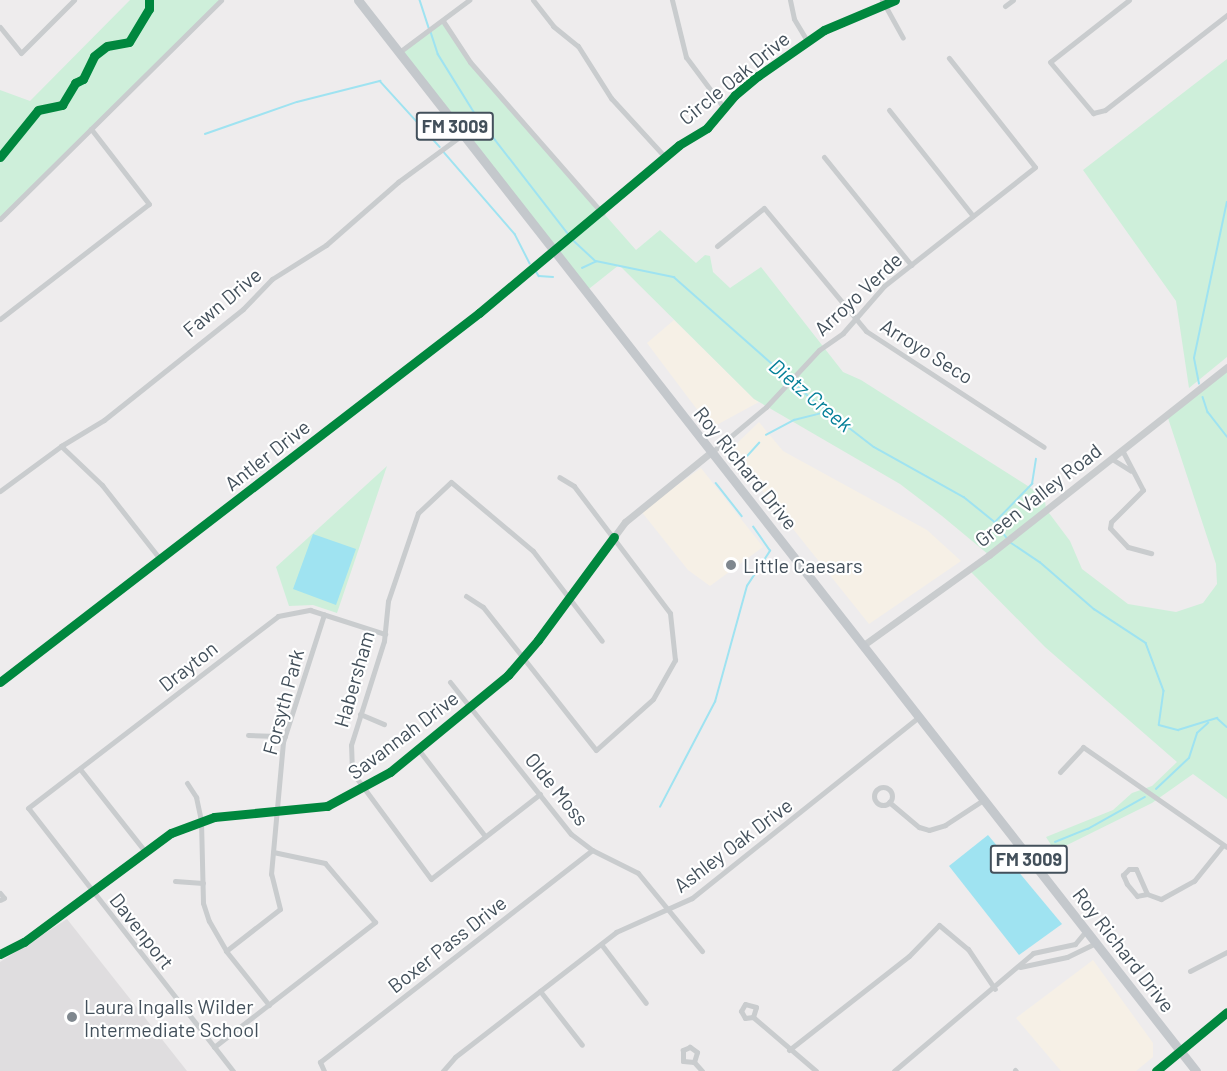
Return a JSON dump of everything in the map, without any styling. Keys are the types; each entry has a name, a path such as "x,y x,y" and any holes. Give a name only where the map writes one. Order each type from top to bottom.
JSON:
{"main road":[{"name":"Roy Richard Drive","path":"358,0 710,453 865,644 983,800 1196,1071"}],"street":[{"path":"0,27 21,53 74,0"},
{"path":"0,219 221,0"},
{"path":"398,53 469,0"},
{"path":"533,0 554,26 578,46 611,98 665,157"},
{"path":"672,0 686,57 724,108"},
{"path":"790,0 794,19 807,41"},
{"name":"Circle Oak Drive","path":"553,251 602,213 665,157 707,128 743,88 807,41 848,17 883,2 895,0"},
{"path":"1005,6 1013,0"},
{"path":"1129,0 1050,62 1093,113 1105,110 1227,15"},
{"path":"883,2 903,38"},
{"path":"443,21 470,62 602,213"},
{"name":"Arroyo Verde","path":"710,453 782,390 794,374 855,320 884,286 1035,167 950,58"},
{"path":"889,110 973,216"},
{"path":"0,320 149,204 91,129"},
{"name":"Fawn Drive","path":"0,491 61,446 104,420 243,309 272,279 326,245 462,135"},
{"path":"824,157 910,264"},
{"name":"Arroyo Seco","path":"717,246 764,208 855,320 1044,447"},
{"name":"Antler Drive","path":"0,682 401,375 553,251"},
{"name":"Green Valley Road","path":"865,644 995,550 1227,367"},
{"path":"61,446 102,485 160,559"},
{"path":"1122,450 1142,492 1111,522 1110,528 1128,547 1151,554"},
{"name":"Savannah Drive","path":"0,954 24,942 144,850 171,833 201,821 232,814 276,813 327,806 364,790 471,708 524,657 637,510 710,453"},
{"path":"1112,459 1132,471"},
{"path":"466,596 483,607 596,750 653,699 675,660 670,613 574,486 559,477"},
{"name":"Habersham","path":"485,836 431,879 352,772 349,755 385,634 387,601 413,522 429,498 451,482 516,534 569,598"},
{"path":"569,598 602,641"},
{"name":"Drayton","path":"28,808 278,616 300,610 324,614 385,634"},
{"name":"Forsyth Park","path":"226,951 280,909 272,884 276,813 285,736 324,614"},
{"name":"Olde Moss","path":"450,682 571,834 592,850 638,873 702,951"},
{"path":"360,714 384,724"},
{"name":"Ashley Oak Drive","path":"443,1071 455,1057 601,944 633,924 670,910 692,898 919,717"},
{"path":"248,735 285,736"},
{"path":"1060,772 1083,747 1225,846 1207,868 1187,885 1161,899 1147,894 1137,896 1123,875 1129,869 1136,869 1147,894"},
{"path":"418,749 485,836 540,794"},
{"path":"80,769 144,850"},
{"path":"187,783 196,797 201,821 203,883 209,921 226,951 269,1005"},
{"path":"889,802 919,827 929,830 945,825 983,800"},
{"name":"Davenport","path":"28,808 233,1071"},
{"name":"Boxer Pass Drive","path":"324,1071 320,1062 592,850"},
{"path":"214,1047 375,922 325,863 273,852"},
{"path":"176,881 203,883"},
{"path":"789,1050 909,956 939,926 968,949 995,989"},
{"path":"894,1071 995,989 1033,953 1075,944 1086,931"},
{"path":"1019,968 1073,955 1096,943"},
{"path":"601,944 646,1003"},
{"path":"1052,949 1052,959"},
{"path":"1190,971 1227,952"},
{"path":"540,991 582,1045"},
{"path":"1156,1071 1227,1012"},
{"path":"753,1017 816,1071"},
{"path":"694,1062 702,1071"}],"shaded area":[{"path":"674,320 759,402 711,428 647,343"},
{"path":"759,422 783,451 927,530 961,561 869,624 730,450"},
{"path":"701,468 763,547 710,586 688,570 641,511"},
{"name":"Laura Ingalls Wilder Intermediate School","path":"67,919 187,1071 0,1071 0,962"},
{"path":"1093,960 1153,1043 1153,1057 1136,1071 1061,1071 1016,1018"}],"green space":[{"path":"130,0 221,0 0,219 0,90 30,101"},
{"path":"443,21 470,62 636,250 660,230 696,263 705,255 710,256 713,272 730,288 761,267 843,372 861,380 1031,488 1045,501 1046,509 1070,541 1082,569 1128,604 1176,612 1203,603 1217,584 1216,564 1167,415 1227,367 1227,799 1193,774 1152,803 1055,851 1046,837 1113,810 1132,793 1152,786 1177,762 1045,647 971,572 989,555 942,516 900,484 754,399 619,265 585,292 398,53"},
{"path":"1227,59 1227,357 1189,388 1176,301 1083,170"},
{"path":"387,466 337,613 313,605 289,606 276,567"}],"water":[{"path":"313,534 356,549 336,605 293,589"},
{"path":"988,835 1062,924 1019,955 949,866"}],"waterway":[{"name":"Dietz Creek","path":"420,0 429,28"},
{"name":"Dietz Creek","path":"431,32 438,54 476,115 569,235"},
{"path":"205,134 297,102 380,81 440,147"},
{"path":"443,151 515,234 530,263"},
{"path":"1199,384 1194,358 1227,202"},
{"name":"Dietz Creek","path":"572,239 596,261 674,277 812,399 874,447 964,497 995,522 1007,538"},
{"path":"582,268 595,262"},
{"path":"536,271 539,276 553,277"},
{"path":"1203,397 1208,412 1227,436"},
{"path":"766,435 794,420 826,412"},
{"path":"741,463 759,443"},
{"path":"996,521 1032,484 1036,459"},
{"path":"716,483 742,516"},
{"path":"660,807 715,702 747,586 770,551 753,527"},
{"name":"Dietz Creek","path":"1010,542 1040,562 1094,609 1146,643 1164,691 1159,725 1178,730 1217,718 1227,727"},
{"path":"1156,789 1189,758 1197,733 1208,723"},
{"path":"1055,842 1088,829 1145,797"}],"cycle path":[{"path":"0,157 38,110 62,105 75,83 83,79 94,56 107,46 129,42 149,9 149,0"},
{"path":"0,682 479,313 679,145 707,128 735,95 758,76 824,30 895,0"},
{"path":"0,954 24,942 171,833 214,817 327,806 390,772 508,675 538,640 614,537"},
{"path":"1156,1071 1227,1012"}],"place":[{"name":"Little Caesars","path":"731,565"},
{"name":"Laura Ingalls Wilder Intermediate School","path":"72,1017"}]}
